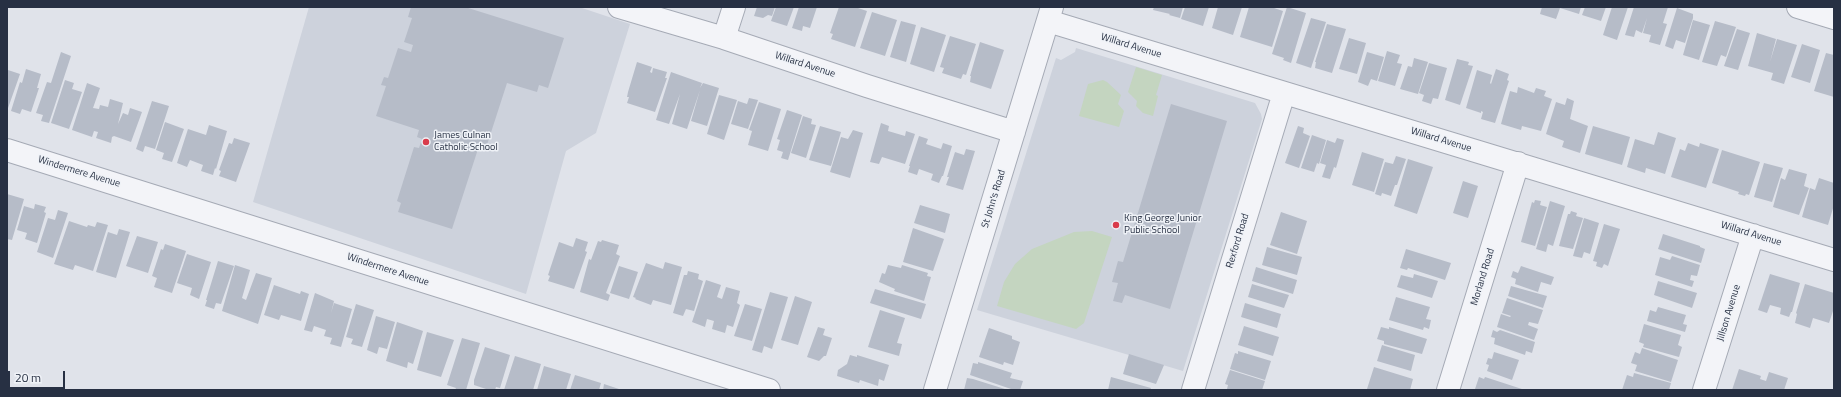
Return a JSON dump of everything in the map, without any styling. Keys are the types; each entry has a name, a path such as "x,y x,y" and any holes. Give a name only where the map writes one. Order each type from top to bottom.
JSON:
{"street":[{"name":"Willard Avenue","path":"619,7 724,38 867,86 1014,132"},
{"path":"724,38 734,7"},
{"path":"1798,7 1834,18"},
{"name":"Willard Avenue","path":"1050,14 1284,93 1834,260"},
{"name":"St John's Road","path":"935,390 1050,14"},
{"name":"Rexford Road","path":"1193,390 1284,93"},
{"name":"Windermere Avenue","path":"7,150 769,390"},
{"name":"Morland Road","path":"1448,390 1518,163"},
{"name":"Jillson Avenue","path":"1704,390 1753,235"}],"shaded area":[{"name":"James Culnan Catholic School","path":"309,7 579,7 630,24 596,133 566,151 526,294 253,202"},
{"name":"King George Junior Public School","path":"1076,48 1255,103 1261,114 1262,119 1183,371 977,310 1056,58 1061,60 1075,52"}],"green space":[{"path":"1136,67 1162,75 1156,95 1158,96 1153,116 1143,113 1136,106 1137,101 1128,92"},
{"path":"1103,80 1121,95 1118,104 1124,111 1119,127 1079,116 1088,84"},
{"path":"1092,231 1112,237 1084,323 1076,329 997,306 1004,282 1015,264 1032,249 1074,232"}],"building":[{"path":"411,7 465,7 564,38 548,88 539,85 537,92 507,83 485,151 478,149 452,229 398,212 401,203 397,201 414,147 419,148 422,139 417,137 419,130 376,116 386,86 381,85 384,77 388,78 398,48 411,52 413,45 404,42 412,18 408,17"},
{"path":"757,7 775,7 772,16 768,15 763,18 754,16"},
{"path":"776,7 794,7 787,26 771,21"},
{"path":"799,7 817,7 810,28 803,26 802,31 792,28"},
{"path":"839,7 855,7 867,11 855,47 831,39 833,34 830,33"},
{"path":"1154,7 1183,7 1180,18 1153,10"},
{"path":"1185,7 1209,7 1203,26 1181,19"},
{"path":"1218,7 1242,7 1233,35 1212,28"},
{"path":"1249,7 1271,7 1283,11 1272,47 1240,37"},
{"path":"1287,7 1306,13 1291,63 1283,60 1284,58 1272,54"},
{"path":"1542,7 1581,7 1579,14 1560,8 1556,19 1540,14"},
{"path":"1585,7 1606,7 1601,21 1582,15"},
{"path":"1612,7 1628,7 1617,40 1603,35"},
{"path":"1634,7 1668,7 1663,23 1667,24 1660,45 1649,42 1651,35 1643,33 1647,18 1642,33 1636,30 1634,37 1625,35"},
{"path":"1677,8 1693,14 1693,18 1685,43 1676,40 1673,49 1665,46"},
{"path":"872,12 897,20 885,56 860,48"},
{"path":"1311,18 1326,22 1311,68 1296,63"},
{"path":"1693,20 1710,25 1699,60 1683,55"},
{"path":"901,21 916,25 906,62 890,57"},
{"path":"1715,21 1736,27 1726,57 1721,55 1717,66 1702,62"},
{"path":"1327,24 1346,29 1332,73 1315,68 1315,62"},
{"path":"921,27 946,35 934,72 910,64"},
{"path":"1737,29 1750,33 1738,70 1724,66"},
{"path":"1757,33 1776,39 1770,62 1777,39 1797,45 1784,84 1771,80 1773,73 1748,66"},
{"path":"950,36 976,44 966,75 963,74 961,79 942,73 944,68 940,67"},
{"path":"1349,38 1366,43 1357,74 1339,69"},
{"path":"980,42 1004,50 991,89 970,82 970,76"},
{"path":"1802,44 1820,50 1810,83 1791,77"},
{"path":"1387,51 1400,55 1397,63 1402,64 1395,86 1378,81"},
{"path":"61,52 71,56 49,123 41,121 43,115 36,113 47,82 51,83"},
{"path":"1367,52 1384,57 1377,81 1371,79 1368,86 1358,82"},
{"path":"1826,53 1834,55 1834,97 1814,91"},
{"path":"1414,58 1428,62 1418,94 1400,89 1408,66 1412,67"},
{"path":"1457,59 1469,62 1468,65 1473,66 1460,105 1445,100"},
{"path":"637,62 652,67 650,72 652,73 653,68 667,72 665,78 667,78 655,112 627,103 629,97 627,97 628,92"},
{"path":"1429,63 1447,68 1438,99 1433,98 1431,104 1422,101 1424,95 1419,93"},
{"path":"26,69 41,74 37,88 39,88 31,112 22,109 20,114 11,111 20,82 22,83"},
{"path":"1496,69 1509,74 1507,80 1509,81 1495,123 1481,119 1483,112 1481,111 1481,113 1466,108 1477,70 1492,75 1491,84"},
{"path":"8,70 20,74 7,111 7,72"},
{"path":"671,72 702,83 700,88 703,83 719,88 707,126 691,121 700,90 687,129 672,124 680,94 669,124 656,120"},
{"path":"65,80 74,83 72,89 82,92 69,129 51,123"},
{"path":"87,83 100,88 93,108 99,109 100,105 108,107 110,99 123,103 118,124 123,113 128,115 130,108 142,112 131,142 114,136 112,137 111,143 96,138 98,132 94,131 92,137 72,130"},
{"path":"1518,87 1534,93 1536,88 1546,91 1544,96 1552,99 1541,131 1522,126 1521,130 1501,124 1510,91 1517,93"},
{"path":"719,95 737,100 724,140 707,134"},
{"path":"749,98 758,100 748,129 731,124 738,101 747,104"},
{"path":"1567,98 1574,101 1570,119 1588,126 1580,153 1562,147 1564,141 1546,134 1556,102 1565,105"},
{"path":"152,101 169,106 155,149 145,146 143,152 136,149"},
{"path":"759,102 781,109 768,151 748,145 752,131 749,130"},
{"path":"1171,104 1227,121 1170,309 1125,295 1122,303 1113,301 1118,283 1112,282 1118,261 1123,262"},
{"path":"787,110 802,115 788,160 781,158 783,152 777,150 780,140 777,139"},
{"path":"803,116 812,119 811,124 816,125 806,158 791,153"},
{"path":"165,122 184,129 172,162 162,159 164,153 156,150"},
{"path":"881,123 889,126 888,131 905,136 906,131 915,134 905,164 882,157 879,164 870,162"},
{"path":"209,125 227,131 213,175 201,171 203,165 190,160 187,167 177,163 188,129 206,135"},
{"path":"820,126 841,132 831,166 809,160"},
{"path":"1298,126 1304,128 1303,133 1310,136 1299,168 1285,163"},
{"path":"1593,126 1630,137 1622,165 1585,154"},
{"path":"853,130 863,133 850,178 830,172 841,137 848,139"},
{"path":"1658,132 1676,138 1665,174 1646,168 1645,173 1627,167 1635,139 1654,145"},
{"path":"1312,135 1326,140 1319,164 1317,163 1314,172 1301,168"},
{"path":"919,136 928,139 926,144 941,149 943,143 952,146 943,176 939,183 931,180 933,174 919,169 917,175 908,172"},
{"path":"234,138 250,143 236,182 219,176 221,171 219,170 229,143 232,144"},
{"path":"1337,138 1344,140 1336,168 1334,167 1330,179 1322,177 1326,165 1320,163 1327,140 1335,143"},
{"path":"1688,143 1699,147 1700,143 1719,149 1706,188 1671,177 1680,149 1685,151"},
{"path":"966,149 975,151 963,190 946,185 955,152 964,155"},
{"path":"1722,150 1760,162 1749,195 1746,194 1745,196 1738,194 1739,192 1712,183"},
{"path":"1362,152 1384,159 1374,192 1352,185"},
{"path":"1396,156 1406,159 1397,185 1395,185 1391,196 1382,193 1381,196 1375,194 1385,162 1393,164"},
{"path":"1408,159 1433,167 1417,214 1394,206"},
{"path":"1764,163 1783,168 1772,202 1754,197"},
{"path":"1789,169 1807,174 1804,186 1809,188 1799,215 1773,207 1781,178 1785,180"},
{"path":"1819,178 1834,183 1834,205 1828,225 1802,217 1810,188 1815,190"},
{"path":"1463,181 1478,186 1468,218 1453,213"},
{"path":"7,194 24,199 12,240 7,239"},
{"path":"1535,200 1541,201 1540,205 1547,207 1535,246 1521,242 1532,202 1534,203"},
{"path":"1550,201 1565,206 1553,246 1548,244 1546,252 1536,249"},
{"path":"35,204 46,207 44,212 46,213 37,243 25,239 27,233 17,230 24,206 34,209"},
{"path":"920,205 950,214 945,233 914,223"},
{"path":"58,210 68,213 53,258 37,252 48,218 55,220"},
{"path":"1571,211 1577,213 1576,216 1583,218 1573,249 1559,246 1568,214 1570,214"},
{"path":"1281,212 1307,221 1297,254 1270,245"},
{"path":"1584,218 1599,223 1590,254 1584,252 1582,258 1573,256"},
{"path":"69,221 87,227 88,225 95,227 97,222 108,225 93,271 75,265 73,270 54,264"},
{"path":"1604,224 1620,229 1608,266 1604,264 1602,268 1596,266 1597,262 1593,261"},
{"path":"913,228 944,239 933,271 903,262"},
{"path":"119,229 130,232 116,278 96,272 108,232 117,235"},
{"path":"1663,234 1705,249 1701,263 1658,249"},
{"path":"137,236 158,242 148,273 126,266"},
{"path":"576,238 588,242 585,251 587,252 574,289 548,281 550,276 548,275 559,242 573,247"},
{"path":"602,240 619,245 616,254 620,256 606,293 610,295 608,301 580,292 589,259 591,260 598,241 601,242"},
{"path":"165,244 186,251 172,293 154,287 157,278 152,276 161,249 163,250"},
{"path":"1267,247 1302,257 1297,275 1262,265"},
{"path":"1406,249 1451,263 1445,280 1408,268 1407,270 1400,268"},
{"path":"187,254 211,262 199,299 190,295 192,288 177,283"},
{"path":"1672,256 1700,265 1697,276 1691,275 1690,280 1694,281 1692,287 1655,275 1660,257 1670,260"},
{"path":"218,261 234,266 221,304 216,303 214,309 205,306"},
{"path":"665,262 682,267 671,305 653,300 651,305 635,299 636,298 633,297 646,263 663,269"},
{"path":"235,265 250,270 242,298 246,300 256,273 272,278 258,324 222,311"},
{"path":"888,265 901,268 902,265 928,273 927,276 931,277 924,301 894,291 895,289 879,282 882,273 885,274"},
{"path":"619,266 638,272 629,299 610,293"},
{"path":"1521,266 1554,277 1551,285 1541,282 1538,292 1515,284 1516,279 1511,277 1513,271 1518,273"},
{"path":"1256,267 1297,280 1293,294 1252,281"},
{"path":"688,271 699,274 698,279 703,281 694,311 686,309 683,316 673,313 684,275 687,275"},
{"path":"1414,274 1438,281 1432,298 1397,287 1401,275 1413,278"},
{"path":"1770,274 1800,283 1792,312 1789,317 1780,314 1781,308 1770,305 1767,313 1758,310"},
{"path":"706,280 721,285 717,297 722,299 726,287 740,291 737,303 740,305 733,327 727,325 725,333 712,329 714,321 707,319 705,327 692,322"},
{"path":"1658,281 1697,293 1692,308 1654,295"},
{"path":"1252,284 1289,295 1284,308 1248,297"},
{"path":"1805,284 1834,293 1834,308 1829,323 1813,318 1810,328 1795,323 1796,313"},
{"path":"274,285 300,294 301,291 309,294 301,321 281,315 279,320 264,315"},
{"path":"1511,286 1547,296 1543,308 1508,296"},
{"path":"875,289 926,304 921,319 870,303"},
{"path":"770,292 788,297 772,349 764,346 762,353 752,350"},
{"path":"315,293 334,301 331,313 334,303 352,309 341,347 330,344 332,338 324,336 326,330 314,326 312,332 304,330"},
{"path":"795,296 812,302 798,345 781,340"},
{"path":"1396,297 1430,307 1426,319 1431,320 1429,329 1424,327 1423,330 1389,320"},
{"path":"1507,298 1543,310 1538,324 1529,322 1528,325 1538,329 1534,340 1497,327 1501,314 1511,316 1502,313"},
{"path":"1245,303 1281,314 1277,328 1241,317"},
{"path":"356,304 374,310 362,347 351,344 353,339 346,337"},
{"path":"745,304 762,309 752,341 734,336"},
{"path":"1658,307 1686,315 1683,324 1687,325 1685,332 1647,321 1650,310 1656,312"},
{"path":"880,310 905,318 897,343 902,344 899,356 868,347"},
{"path":"376,316 395,322 387,349 379,347 377,354 367,350"},
{"path":"397,322 423,331 413,364 408,362 407,368 386,361"},
{"path":"1644,324 1681,335 1678,345 1682,347 1679,357 1643,347 1644,344 1639,342"},
{"path":"1244,326 1279,337 1273,356 1238,345"},
{"path":"818,327 825,329 823,335 832,338 826,356 819,361 807,357"},
{"path":"1381,327 1389,329 1389,327 1427,339 1422,354 1384,344 1384,341 1377,339"},
{"path":"989,328 1012,336 1012,339 1020,342 1013,365 1004,362 1003,365 979,357"},
{"path":"1493,330 1497,332 1500,330 1535,342 1532,353 1526,351 1525,355 1494,344 1495,338 1491,337"},
{"path":"427,332 454,340 441,377 417,370"},
{"path":"462,338 480,343 466,390 455,390 456,388 447,385"},
{"path":"1382,345 1415,355 1411,371 1377,361"},
{"path":"485,347 510,355 500,388 496,387 495,390 489,390 474,385 474,380"},
{"path":"1642,348 1678,360 1671,382 1635,371 1637,365 1631,363 1635,352 1640,354"},
{"path":"1238,351 1271,361 1265,380 1230,369 1235,353 1238,354"},
{"path":"1494,352 1519,360 1512,380 1487,371 1489,365 1486,364 1488,358 1492,359"},
{"path":"1129,354 1164,365 1156,384 1123,374"},
{"path":"850,355 857,357 857,355 889,365 884,381 879,379 878,386 860,380 859,383 837,376 838,370 847,364"},
{"path":"515,356 541,364 533,390 504,390"},
{"path":"978,362 1012,373 1010,378 1023,381 1020,390 1014,390 970,375 973,363 978,364"},
{"path":"544,366 571,374 566,390 537,390"},
{"path":"1374,367 1413,379 1410,390 1367,389"},
{"path":"1739,369 1761,376 1760,379 1766,381 1769,372 1788,378 1784,390 1732,390"},
{"path":"1230,370 1265,381 1262,390 1227,389 1228,385 1225,384"},
{"path":"1634,373 1671,383 1669,390 1622,390 1627,375 1633,377"},
{"path":"575,375 601,383 599,390 570,390"},
{"path":"1111,377 1151,388 1150,390 1108,390"},
{"path":"1479,377 1484,379 1485,377 1525,390 1475,389"},
{"path":"967,378 973,379 1008,390 964,390"},
{"path":"604,384 622,390 603,390"}],"place":[{"name":"James Culnan Catholic School","path":"426,142"},
{"name":"King George Junior Public School","path":"1116,225"}]}
